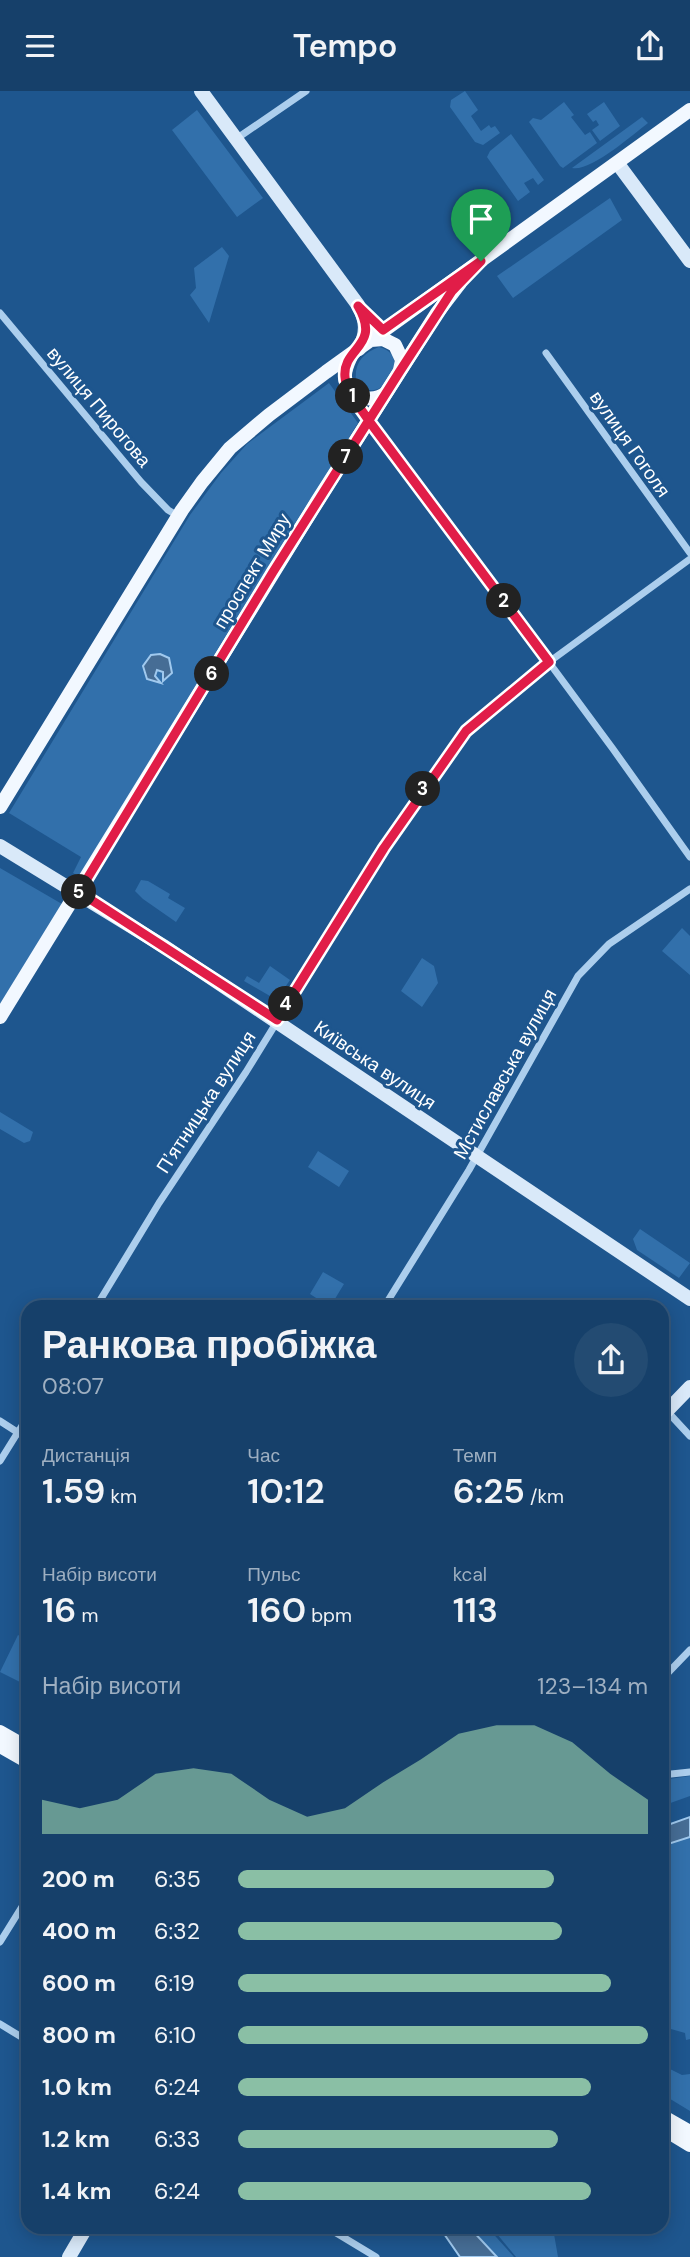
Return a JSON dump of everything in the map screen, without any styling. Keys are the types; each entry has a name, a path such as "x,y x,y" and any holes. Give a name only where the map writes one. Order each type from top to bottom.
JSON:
{"main road":[{"path":"201,91 365,317 365,330 346,367 345,378 349,389 359,397 370,400 379,399 386,393"},
{"name":"проспект Миру","path":"0,807 178,516 230,448 268,415 383,330 690,110"},
{"path":"618,164 690,261"},
{"name":"проспект Миру","path":"0,1017 386,393 452,291 481,261"},
{"path":"358,306 396,345 402,360 400,371"},
{"path":"371,340 383,339 396,345"},
{"name":"Київська вулиця","path":"0,846 79,892 277,1020 690,1299"},
{"path":"669,1406 690,1387"},
{"path":"0,1732 21,1744"},
{"path":"0,1746 21,1758"},
{"path":"669,2120 690,2132"},
{"path":"669,2132 690,2145"},
{"path":"69,2257 82,2234"}],"street":[{"path":"236,139 306,91"},
{"name":"вулиця Пирогова","path":"0,313 141,482 168,510 178,516"},
{"name":"вулиця Гоголя","path":"546,353 690,553"},
{"path":"349,389 369,421 690,857"},
{"name":"Пʼятницька вулиця","path":"100,1300 384,848 466,731 549,662 690,559"},
{"name":"Мстиславська вулиця","path":"388,1300 477,1157 578,976 609,944 690,889"},
{"path":"669,1417 690,1436"},
{"path":"0,1421 21,1434"},
{"path":"0,1461 21,1427"},
{"path":"669,1672 690,1650"},
{"path":"669,1774 690,1772"},
{"path":"0,1942 21,1908"},
{"path":"0,2024 21,2037"},
{"path":"338,2234 376,2257"}],"shaded area":[{"path":"465,91 478,110 471,116 481,131 489,125 491,128 495,126 500,133 483,145 475,142 450,107 451,100"},
{"path":"564,102 574,115 571,117 585,135 590,132 597,143 563,168 529,122 533,118 541,120"},
{"path":"604,102 620,126 600,141 592,130 599,125 587,114"},
{"path":"197,110 263,198 237,217 172,130"},
{"path":"642,117 648,123 611,151 590,164 572,168"},
{"path":"511,134 544,180 538,185 533,178 524,183 530,192 518,201 487,157 490,151"},
{"path":"610,198 622,220 513,298 497,276"},
{"path":"222,247 229,256 209,323 190,295 196,288 194,268"},
{"path":"379,347 389,352 394,360 394,369 383,386 375,390 365,389 356,381 356,369 368,352"},
{"path":"329,383 358,423 80,877 73,873 81,857 9,813 190,515 221,473 247,444"},
{"path":"160,654 169,658 172,673 163,681 163,672 157,670 155,676 161,683 147,679 143,666 151,655"},
{"path":"0,868 62,904 0,1004"},
{"path":"141,880 148,881 170,894 168,898 185,908 176,922 135,891"},
{"path":"682,928 690,936 690,975 662,951"},
{"path":"422,958 434,966 438,983 422,1007 401,991"},
{"path":"270,966 290,980 279,996 270,996 244,981 247,976 259,983"},
{"path":"0,1112 33,1132 30,1141 24,1143 0,1129"},
{"path":"318,1151 349,1171 339,1187 308,1167"},
{"path":"640,1229 690,1263 679,1278 637,1250 633,1239"},
{"path":"323,1272 344,1284 334,1300 319,1300 310,1294"},
{"path":"18,1635 21,1637 21,1682 0,1672"},
{"path":"690,1776 690,1796 669,1804 669,1779"},
{"path":"690,1817 690,1837 669,1844 669,1824"},
{"path":"690,1837 690,2039 686,2040 685,2033 669,2027 669,1844"},
{"path":"669,2068 682,2075 690,2074 690,2111 669,2098"},
{"path":"444,2234 476,2234 497,2257 460,2257"},
{"path":"476,2234 493,2234 514,2257 497,2257"},
{"path":"497,2234 554,2234 558,2257 516,2257"}],"route":[{"path":"481,261 383,330 358,306 365,317 364,339 359,349 351,354 345,378 369,421 549,662 466,731 424,787 384,848 277,1020 79,892 273,572 369,421 400,371 452,291 481,261"}]}
